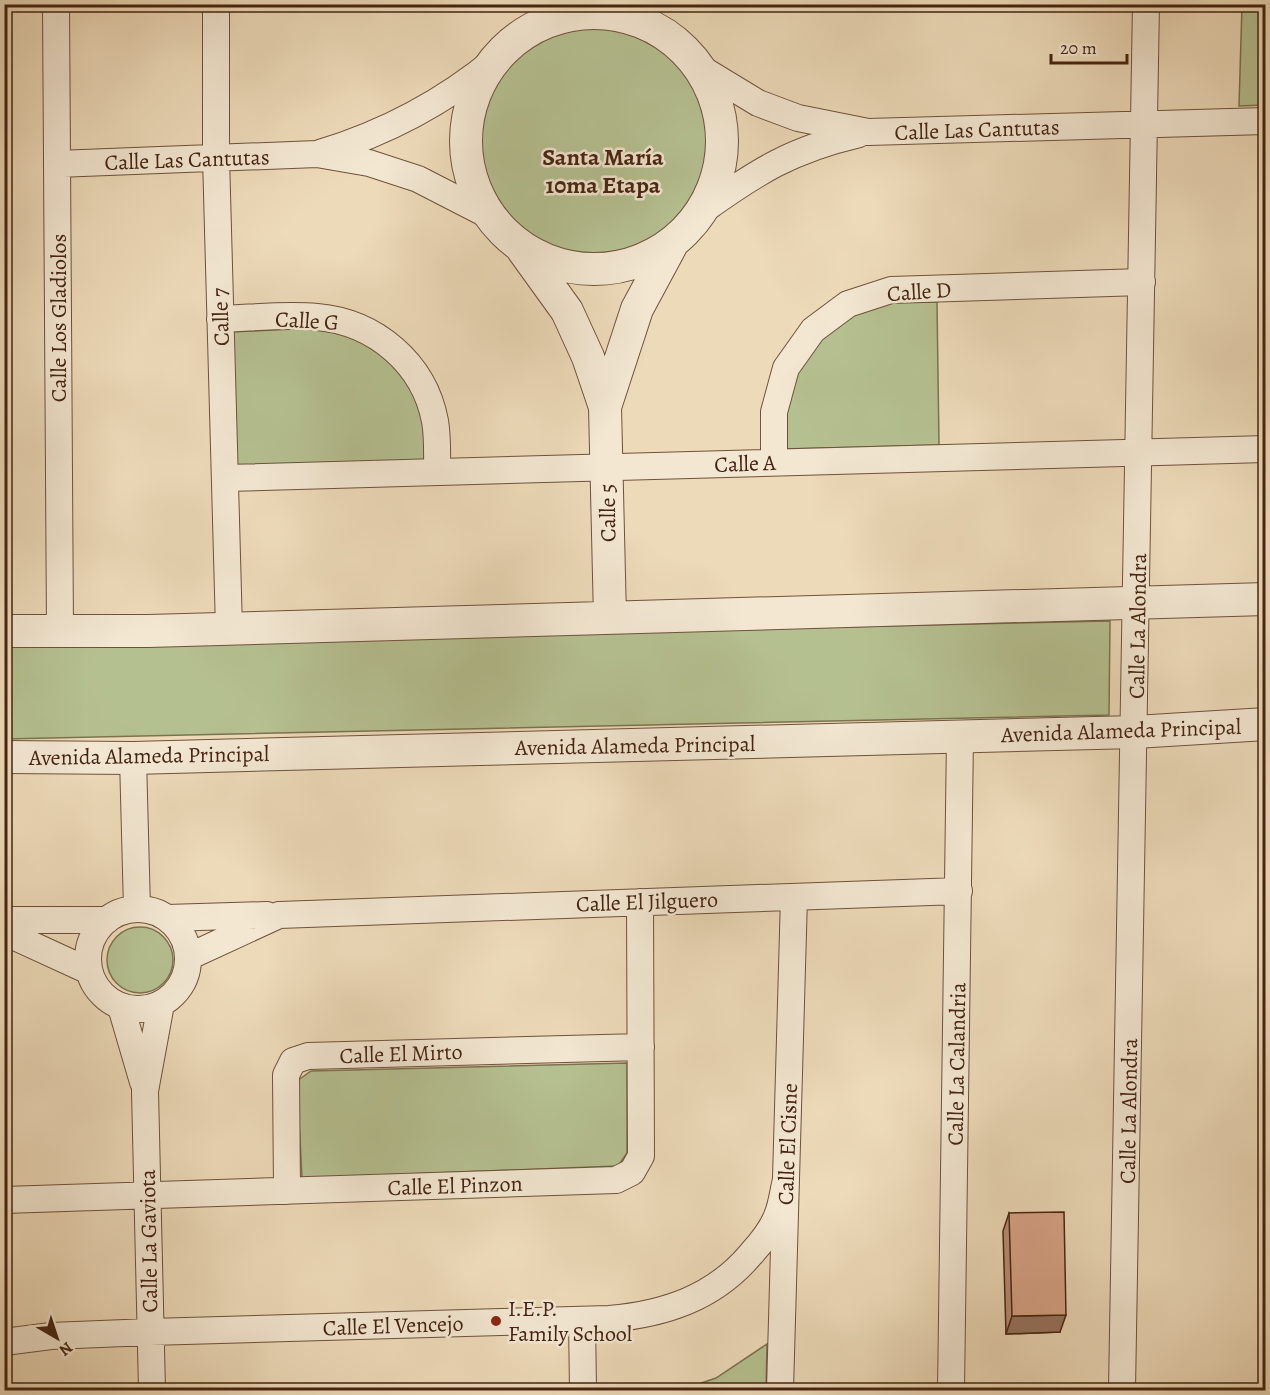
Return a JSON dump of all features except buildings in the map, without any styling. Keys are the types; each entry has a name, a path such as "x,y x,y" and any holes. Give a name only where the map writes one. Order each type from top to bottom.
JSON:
{"street":[{"name":"Calle Los Gladiolos","path":"56,4 60,631"},
{"name":"Calle 7","path":"216,4 216,158 229,629"},
{"path":"529,31 545,4"},
{"path":"650,4 672,38"},
{"name":"Calle La Alondra","path":"1122,1390 1146,4"},
{"path":"702,211 719,172 722,150 719,108 702,69 672,38 654,26 634,18 591,12 559,18 529,31 496,59 474,95 466,137 471,178 490,216 519,245 556,264 597,269 637,261 673,242 702,211 770,164 816,144 868,132"},
{"name":"Calle Las Cantutas","path":"317,154 350,144 410,119 464,86 496,59"},
{"name":"Calle Las Cantutas","path":"702,69 758,103 798,118 868,132 1266,121"},
{"name":"Calle Las Cantutas","path":"57,164 317,154 369,163 418,179 490,216"},
{"name":"Calle 5","path":"605,407 637,309 673,242"},
{"name":"Calle 5","path":"519,245 539,268 567,311 588,357 605,407 610,618"},
{"name":"Calle D","path":"774,462 774,412 786,368 813,330 848,304 891,290 1142,282"},
{"name":"Calle G","path":"220,319 315,316 357,325 376,335 409,364 430,402 435,423 437,472"},
{"name":"Calle A","path":"225,478 1266,448"},
{"path":"4,631 229,629 1266,599"},
{"name":"Avenida Alameda Principal","path":"4,757 133,758 1135,732 1266,724"},
{"name":"Calle La Calandria","path":"951,1390 960,736"},
{"path":"133,758 137,909"},
{"name":"Calle El Jilguero","path":"279,915 959,891"},
{"name":"Calle El Cisne","path":"780,1390 794,897"},
{"name":"Calle El Pinzon","path":"4,1200 616,1180 632,1172 641,1156 640,902"},
{"path":"137,909 153,911 167,918 182,935 188,957 181,984 160,1004 141,1009 121,1007 100,993 89,971 90,943 96,930 106,920 121,912 137,909"},
{"path":"167,918 279,915"},
{"path":"188,957 279,915"},
{"path":"4,920 106,920"},
{"path":"4,932 89,971"},
{"path":"145,1091 160,1004"},
{"path":"121,1007 145,1091"},
{"name":"Calle El Mirto","path":"287,1191 286,1076 293,1061 308,1056 641,1047"},
{"name":"Calle La Gaviota","path":"145,1091 152,1390"},
{"name":"Calle El Vencejo","path":"4,1342 51,1336 582,1320 645,1316 680,1306 714,1288 740,1267 760,1244 777,1216 786,1180"},
{"path":"582,1320 583,1390"}],"green space":[{"path":"1242,5 1265,5 1265,105 1239,106"},
{"path":"584,24 606,24 629,29 660,43 685,66 692,75 706,106 711,140 709,163 697,195 685,214 669,230 660,237 629,251 606,256 584,256 561,251 530,237 505,214 498,205 484,174 479,151 479,129 484,106 498,75 521,50 530,43 561,29"},
{"path":"886,302 937,302 939,445 783,449 782,410 794,378 814,342 849,316"},
{"path":"311,328 347,332 397,366 416,397 425,431 424,461 236,465 232,332"},
{"path":"1110,621 1109,715 5,739 4,646"},
{"path":"146,927 164,936 171,947 173,960 171,973 164,984 153,991 134,993 116,984 109,973 107,954 116,936 127,929"},
{"path":"627,1063 627,1153 618,1166 302,1178 297,1081 311,1071"},
{"path":"767,1344 766,1390 681,1390 716,1378"}],"place":[{"name":"I.E.P. Family School","path":"496,1321"}],"district":[{"name":"Santa María 10ma Etapa","path":"603,171"}]}
